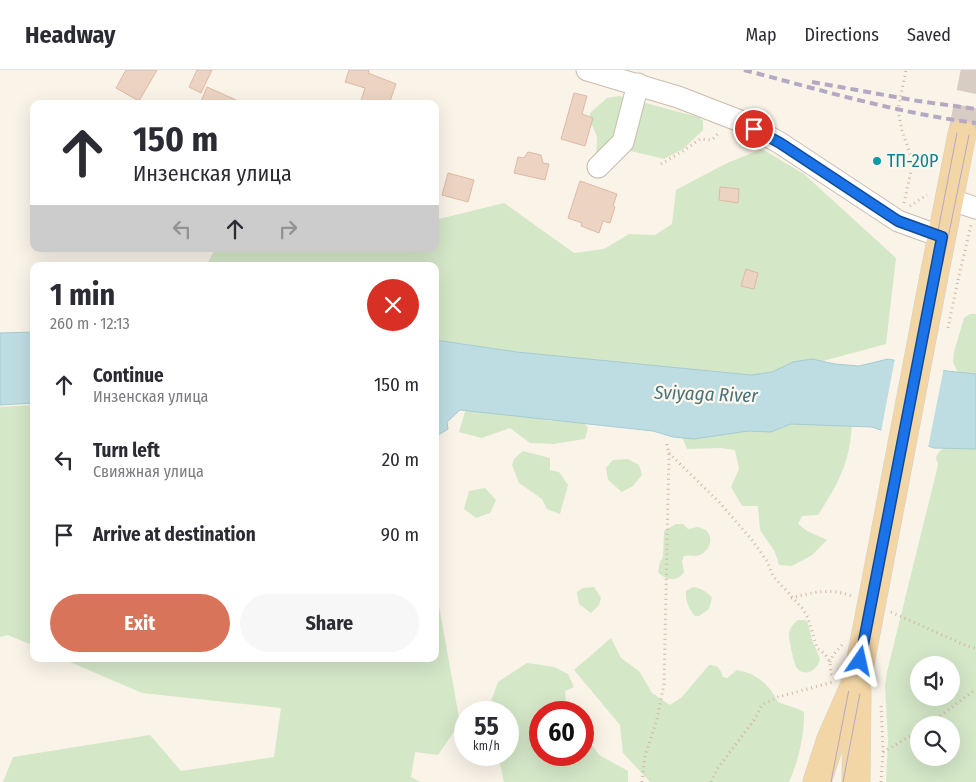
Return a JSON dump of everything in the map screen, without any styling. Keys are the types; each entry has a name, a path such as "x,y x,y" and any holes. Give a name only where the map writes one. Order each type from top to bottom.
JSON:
{"main road":[{"path":"817,782 831,739 857,680 946,278 939,193 962,134"},
{"path":"856,782 857,680"}],"street":[{"path":"587,70 678,97 740,122 780,143 898,221 942,237"},
{"path":"598,167 623,142 638,84"},
{"path":"939,193 976,208"}],"path":[{"path":"906,70 898,116 913,162 903,210 927,196 939,193"},
{"path":"661,164 700,139 711,140 722,125 740,122"},
{"path":"946,278 976,208"},
{"path":"642,782 645,756 657,719 664,684 669,453 666,440"},
{"path":"669,453 719,502 752,540 767,561 773,576 803,609 808,618 817,648 825,654 830,662 831,674 837,681 778,697 762,705 754,720 717,769 711,782"},
{"path":"940,716 976,689"},
{"path":"880,782 882,752 881,702"},
{"path":"882,752 910,736"}],"green space":[{"path":"619,96 698,117 703,121 703,130 683,149 664,159 627,150 596,157 597,137 590,120 590,113 607,98"},
{"path":"762,149 804,174 896,258 886,344 756,379 439,344 439,262 208,262 213,252 439,252 439,219 504,203 574,253 604,249 629,234 655,235 672,224 676,190 727,163"},
{"path":"970,314 976,314 976,381 958,373 953,362 964,318"},
{"path":"30,405 30,644 8,635 0,637 0,407"},
{"path":"466,408 525,415 550,421 579,417 588,428 585,439 553,444 530,443 510,428 482,438 459,432"},
{"path":"852,415 850,443 844,468 839,479 818,515 802,516 798,524 807,531 827,540 812,555 792,566 779,565 775,552 760,530 758,506 742,506 731,487 739,469 735,450 721,448 687,449 680,432"},
{"path":"976,444 976,782 886,782 888,741 885,686 887,672 938,465 936,458 943,448"},
{"path":"523,451 550,458 550,470 559,472 568,485 560,514 547,509 542,499 519,483 512,465 514,459"},
{"path":"628,459 639,465 642,475 633,486 622,492 608,480 606,468 613,460"},
{"path":"485,488 496,500 490,513 476,518 464,509 469,491"},
{"path":"676,524 683,524 688,529 698,527 706,530 710,536 710,541 709,547 702,554 684,556 682,561 684,572 675,579 668,579 658,572 663,557 664,531"},
{"path":"594,587 601,598 599,605 591,613 579,604 577,592 583,588"},
{"path":"693,587 704,591 712,598 709,609 699,616 693,614 687,601 686,591"},
{"path":"439,606 456,701 454,701 454,732 438,755 415,752 411,777 420,782 3,782 13,757 150,735 181,771 274,757 281,708 142,693 70,662 439,662"},
{"path":"798,620 805,620 808,623 812,640 820,659 814,669 807,672 800,671 797,668 790,645 790,631"},
{"path":"611,638 621,658 639,671 652,693 670,705 682,697 709,665 712,665 720,670 723,677 727,678 737,670 751,674 771,690 778,702 804,712 800,747 789,782 650,782 623,753 620,725 574,670"},
{"path":"527,663 554,667 568,674 574,687 565,691 566,701 529,701 529,766 594,766 594,748 599,755 628,771 628,782 504,782 500,766 519,766 519,701 491,701 498,682"}],"water":[{"path":"30,332 30,403 0,405 0,333"},
{"name":"Sviyaga River","path":"439,341 517,352 751,375 772,372 793,362 812,359 835,364 859,366 888,359 947,371 976,374 976,449 934,448 872,427 791,424 771,432 748,431 694,439 673,437 653,431 460,410 447,422 448,429 439,435"}],"pier":[{"path":"895,358 944,367 928,448 881,432"}],"building":[{"path":"126,70 157,70 140,100 116,88"},
{"path":"197,70 212,70 201,93 189,87"},
{"path":"349,70 369,70 368,73 396,84 390,100 361,100 365,88 345,82"},
{"path":"207,87 236,100 202,100"},
{"path":"574,93 587,96 582,114 593,118 585,146 561,139"},
{"path":"528,152 541,155 543,163 549,164 545,180 514,173 518,157 524,158"},
{"path":"448,173 474,180 468,202 442,195"},
{"path":"580,181 617,194 610,223 603,221 599,233 581,226 582,223 568,218"},
{"path":"720,187 739,189 738,203 719,200"},
{"path":"746,269 758,273 754,289 741,286"}],"tunnel":[{"path":"962,134 975,70"}],"tram line":[{"path":"831,782 957,133"},
{"path":"843,782 969,135"}],"railway":[{"path":"744,70 888,107 976,123"},
{"path":"812,82 918,101 976,109"}],"place":[{"name":"ТП-20Р","path":"877,161"}],"route":[{"path":"754,129 780,143 898,221 942,237 860,661"}]}
